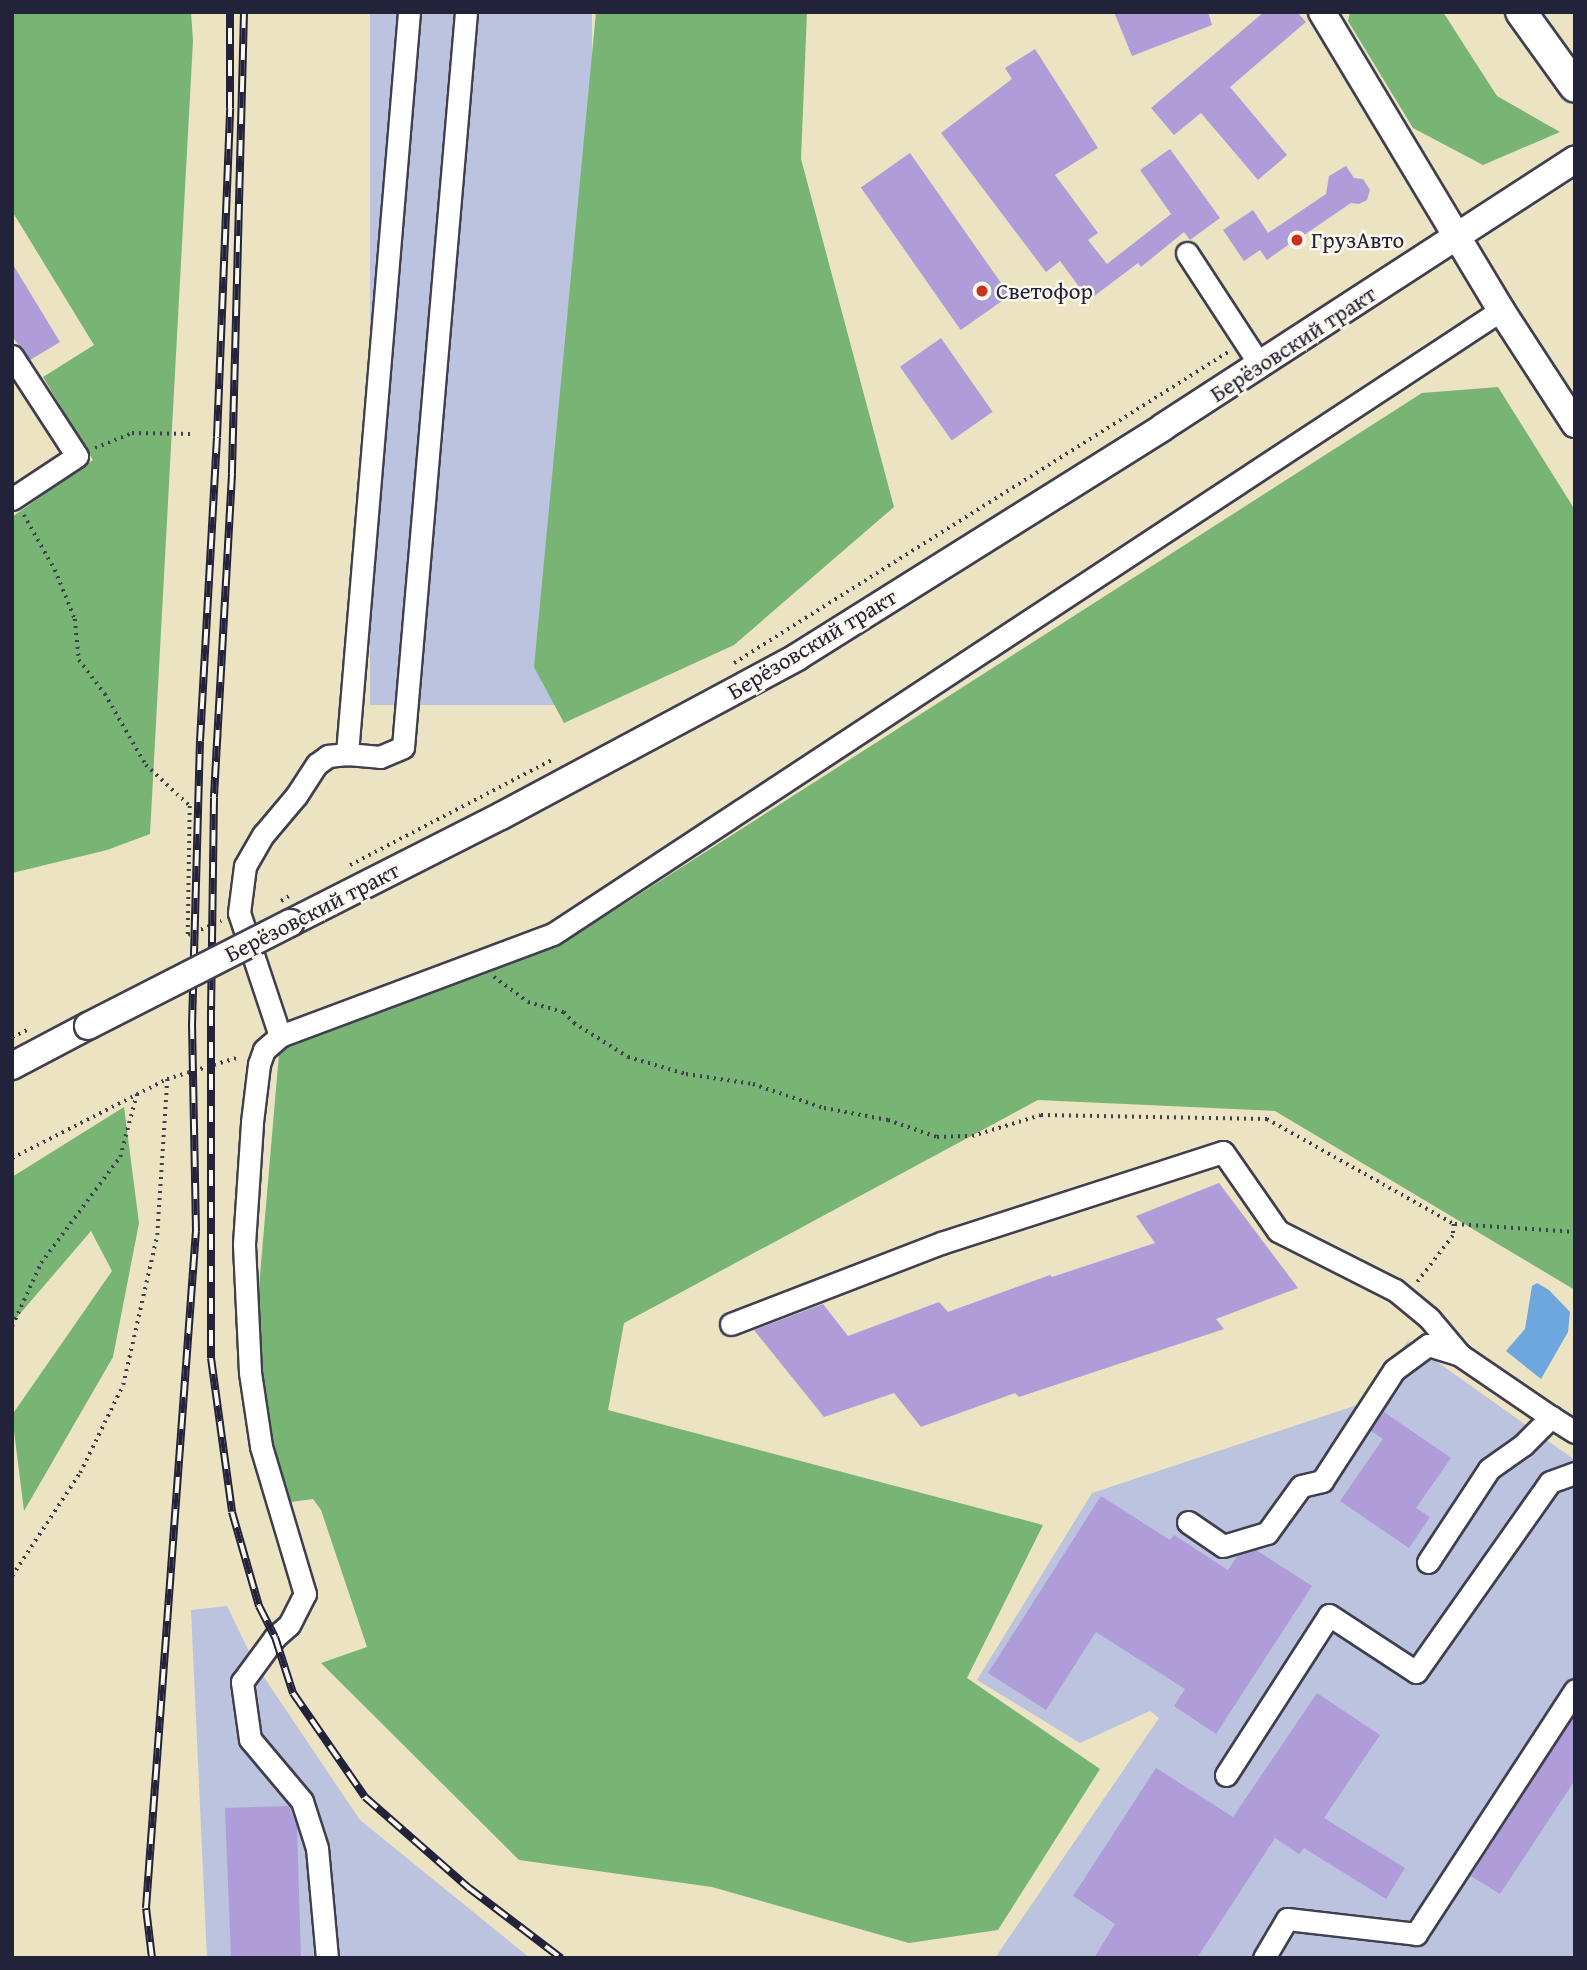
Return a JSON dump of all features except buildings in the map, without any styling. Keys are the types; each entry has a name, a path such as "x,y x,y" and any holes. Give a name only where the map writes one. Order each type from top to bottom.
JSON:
{"highway":[{"path":"1521,12 1575,87"}],"main road":[{"path":"1322,12 1501,310 1575,424"},
{"name":"Берёзовский тракт","path":"12,1066 88,1026 289,910 501,816 797,657 1260,365 1575,159"}],"street":[{"path":"347,754 409,12"},
{"path":"272,1043 239,913 246,866 263,835 296,796 317,764 328,757 347,754 380,757 403,747 466,12"},
{"path":"1187,253 1260,365"},
{"path":"327,1958 317,1848 302,1801 250,1740 242,1682 275,1637 289,1625 304,1594 261,1446 250,1372 244,1244 252,1122 259,1063 272,1043 553,934 1501,310"},
{"path":"12,356 76,456 13,497"},
{"path":"731,1324 940,1243 1223,1152 1278,1231 1395,1290 1429,1318 1460,1355 1575,1432"},
{"path":"1188,1522 1223,1546 1267,1533 1301,1486 1322,1481 1394,1370 1428,1345 1460,1355"},
{"path":"1428,1562 1489,1469 1523,1445 1551,1416"},
{"path":"1226,1775 1329,1615 1416,1672 1550,1482 1575,1473"},
{"path":"1264,1958 1287,1919 1416,1934 1575,1690"}],"path":[{"path":"722,670 968,518 1244,341"},
{"path":"76,456 132,433 192,434"},
{"path":"13,497 55,570 75,619 79,660 105,694 146,765 190,806 188,935 239,913"},
{"path":"338,871 562,755"},
{"path":"289,910 301,890"},
{"path":"471,965 504,982 528,1002 564,1012 574,1023 628,1057 686,1074 753,1084 824,1108 888,1120 937,1137 972,1136 1041,1115 1267,1119 1454,1224 1575,1233"},
{"path":"12,1158 167,1079 272,1043"},
{"path":"12,1576 80,1474 122,1385 157,1235 167,1079"},
{"path":"12,1326 41,1263 120,1157 137,1093"},
{"path":"1405,1299 1453,1236 1454,1224"}],"shaded area":[{"path":"370,12 592,12 592,705 370,705"},
{"path":"1408,1341 1575,1460 1575,1958 995,1958 1159,1718 1150,1711 1080,1743 977,1680 1092,1493 1357,1405"},
{"path":"227,1606 255,1664 360,1820 530,1958 207,1958 191,1610"}],"green space":[{"path":"12,12 191,12 193,41 150,834 107,850 12,873 12,517 93,460 43,377 94,345 12,211"},
{"path":"596,12 807,12 801,159 894,507 734,645 564,723 534,667"},
{"path":"1350,12 1443,12 1497,96 1560,132 1483,165 1413,128 1348,21"},
{"path":"1498,387 1575,510 1575,1290 1275,1111 1038,1100 624,1323 608,1410 1043,1525 967,1678 1100,1769 998,1930 909,1943 712,1887 519,1860 321,1663 367,1647 321,1510 313,1499 291,1502 281,1491 264,1420 256,1322 280,1042 557,947 1422,393"},
{"path":"124,1107 139,1223 113,1357 24,1511 12,1415 112,1271 91,1231 12,1323 12,1177"}],"water":[{"path":"1537,1283 1549,1290 1570,1312 1568,1332 1541,1379 1506,1351 1525,1329 1532,1286"}],"railway":[{"path":"152,1958 146,1908 196,1231 192,1026 200,741 217,437 230,108 230,12"},
{"path":"244,12 232,474 214,798 211,1010 211,1358 232,1512 259,1606 275,1637 293,1693 365,1797 469,1888 561,1958"}],"place":[{"name":"ГрузАвто","path":"1297,240"},
{"name":"Светофор","path":"982,291"}]}
